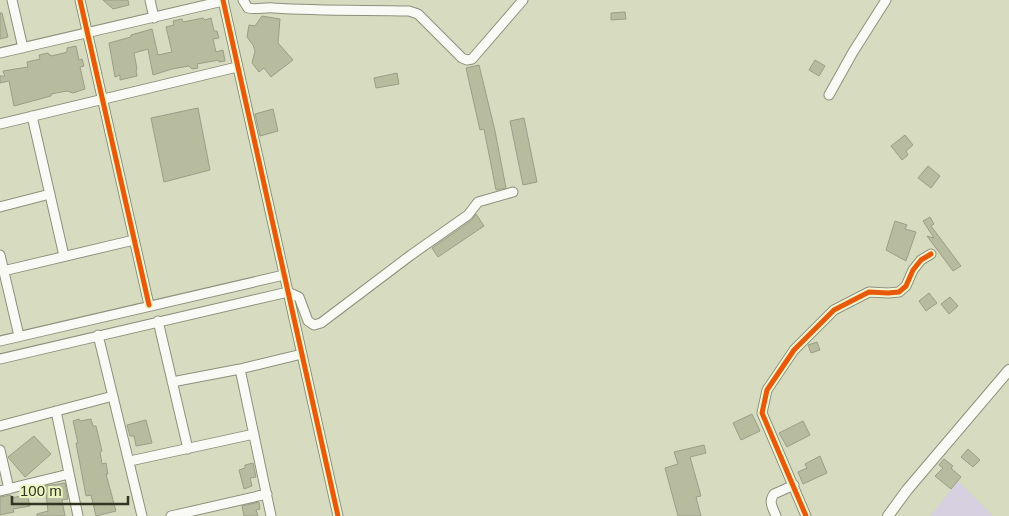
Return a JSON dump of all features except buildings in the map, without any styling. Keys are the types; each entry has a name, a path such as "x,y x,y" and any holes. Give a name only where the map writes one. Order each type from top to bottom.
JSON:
{"main road":[{"path":"888,516 907,490 1009,370"}],"street":[{"path":"12,0 23,48"},
{"path":"80,0 149,305"},
{"path":"150,0 154,18"},
{"path":"243,0 248,8 253,9 409,11 418,14 462,58 467,60 472,59 523,0"},
{"path":"829,95 853,52 886,0"},
{"path":"0,53 223,1 338,516"},
{"path":"0,124 101,98 237,67"},
{"path":"32,116 64,256"},
{"path":"0,358 288,292 299,297 308,321 314,325 321,323 411,255 468,215 478,202 513,192"},
{"path":"0,207 50,194"},
{"path":"3,271 134,240"},
{"path":"806,516 762,413 767,390 794,350 834,310 869,292 899,292 906,286 913,270 921,260 931,254"},
{"path":"0,255 19,336"},
{"path":"0,341 284,275"},
{"path":"158,321 188,449"},
{"path":"98,335 142,516"},
{"path":"172,382 240,369 302,354"},
{"path":"240,369 271,516"},
{"path":"0,426 114,396"},
{"path":"56,411 78,516"},
{"path":"130,461 254,434"},
{"path":"0,450 5,490 70,474"},
{"path":"776,516 771,502 772,497 774,494 794,485"},
{"path":"170,516 267,494"}],"shaded area":[{"path":"958,481 993,516 930,516"}],"cycle path":[{"path":"80,0 149,305"},
{"path":"223,0 338,516"},
{"path":"806,516 762,413 767,390 794,350 834,310 869,292 899,292 906,286 913,270 921,260 931,254"}]}
